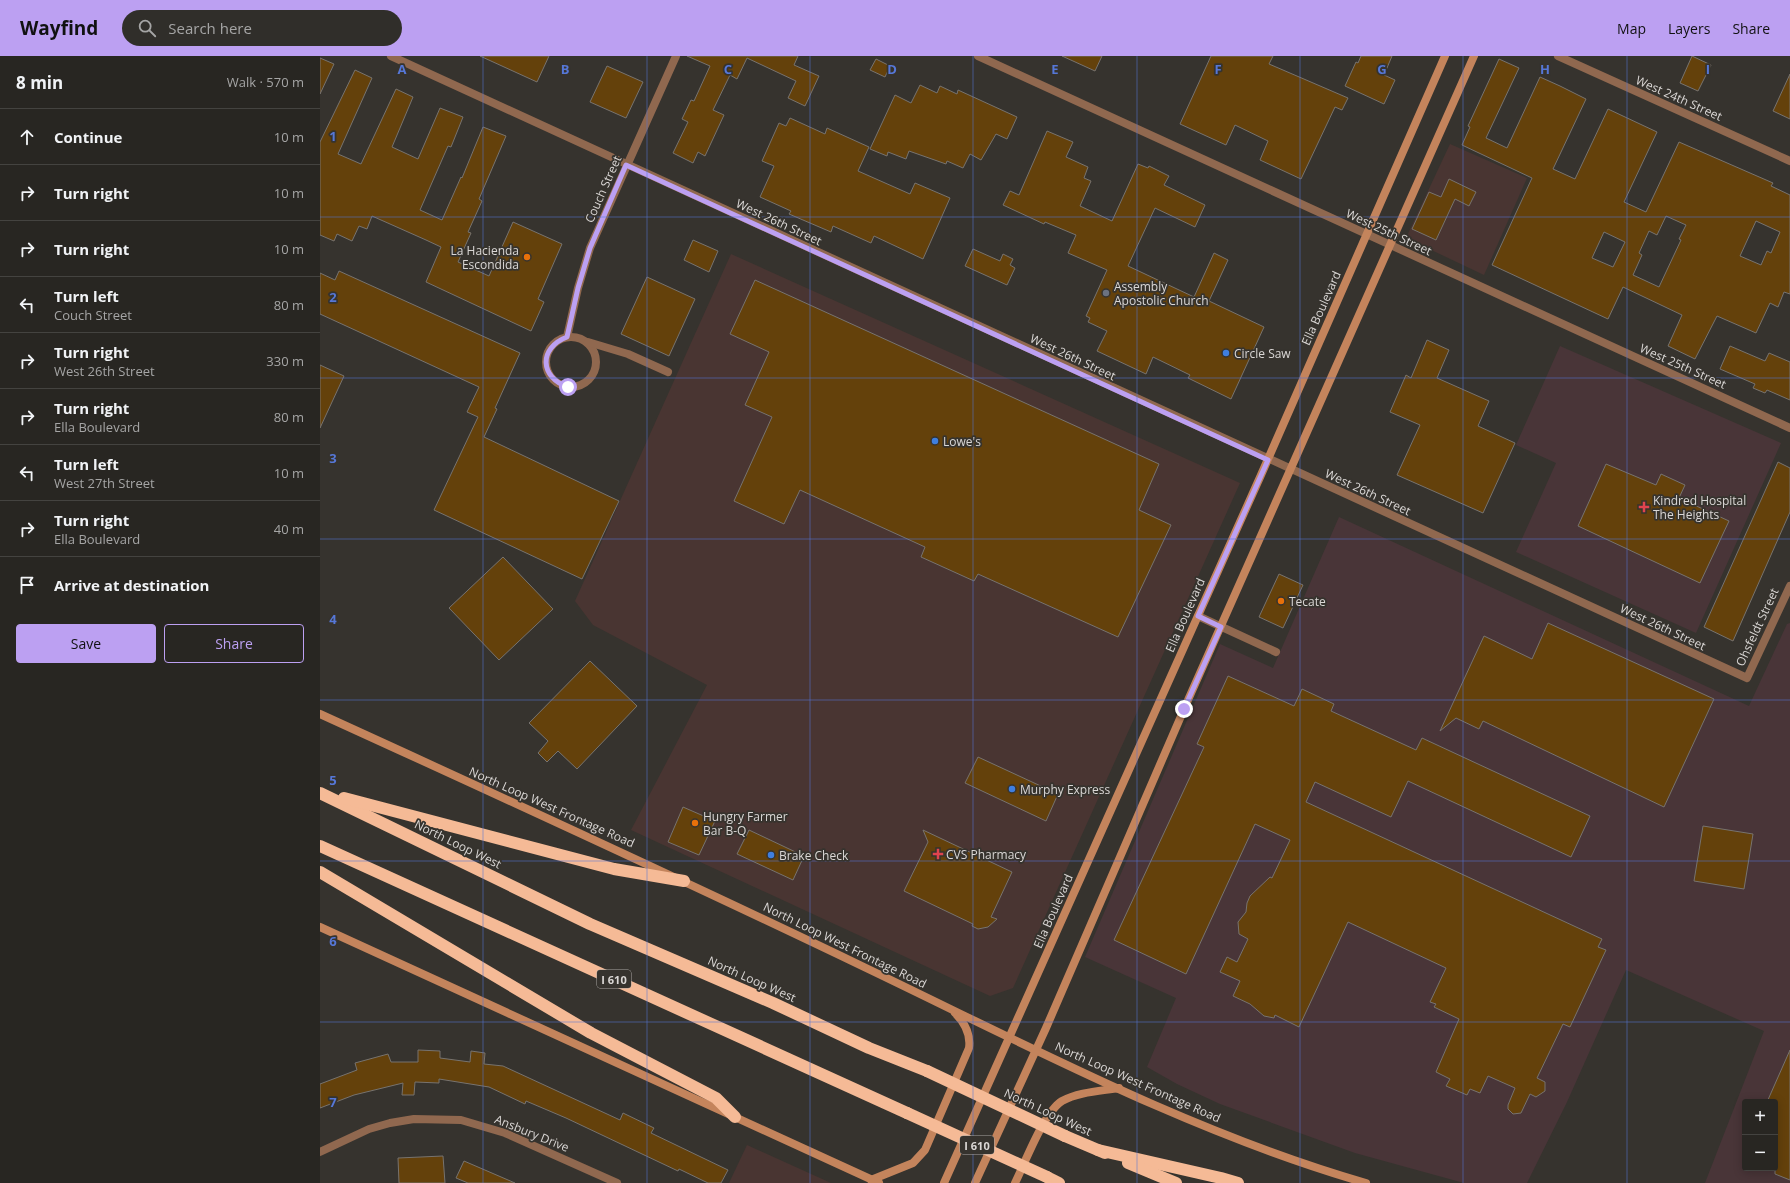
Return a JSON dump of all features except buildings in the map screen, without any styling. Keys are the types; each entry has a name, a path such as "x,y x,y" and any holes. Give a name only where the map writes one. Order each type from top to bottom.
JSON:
{"highway":[{"path":"320,793 614,869 684,881"},
{"name":"North Loop West","path":"320,793 590,924 773,1003 869,1048 927,1071 1065,1136 1176,1183"},
{"name":"I 610","path":"320,846 1059,1183"},
{"path":"320,872 591,1033 716,1098 735,1117"},
{"path":"1098,1150 1238,1183"}],"main road":[{"name":"Ella Boulevard","path":"944,1183 1268,460 1445,56"},
{"path":"975,1183 1037,1050 1221,627 1474,56"},
{"name":"North Loop West Frontage Road","path":"320,714 684,881 1169,1112 1229,1136 1317,1168 1366,1183"},
{"path":"320,927 875,1181 913,1163 921,1156 928,1144 969,1048 969,1036 965,1025 950,1008"},
{"path":"1015,1183 1046,1119 1056,1106 1062,1101 1080,1095 1119,1088"}],"street":[{"name":"West 26th Street","path":"391,56 1268,460 1747,678"},
{"name":"Couch Street","path":"567,337 578,288 590,248 676,56"},
{"name":"West 25th Street","path":"978,56 1389,246 1790,428"},
{"name":"West 24th Street","path":"1558,56 1790,161"},
{"path":"588,342 594,351 597,361 595,372 589,381 579,386 568,387 558,384 550,376 546,366 546,355 551,346 558,340 567,337 578,337 588,342 628,354 668,372"},
{"name":"Ohsfeldt Street","path":"1747,678 1790,586"},
{"path":"1198,616 1276,652"},
{"name":"Ansbury Drive","path":"320,1152 369,1129 390,1123 414,1119 461,1120 506,1133 617,1183"}],"shaded area":[{"path":"1450,144 1527,178 1484,275 1406,238"},
{"path":"731,254 1240,483 1013,988 990,996 631,830 707,685 593,625 575,601"},
{"name":"Kindred Hospital The Heights","path":"1560,346 1781,443 1696,633 1516,552 1556,463 1516,445"},
{"path":"1339,517 1749,706 1787,624 1790,623 1790,1183 1705,1183 1764,1031 1626,970 1567,1102 1527,1183 1464,1183 1355,1153 1220,1104 1177,1084 1147,1067 1176,998 1085,957 1220,644 1273,668"},
{"path":"747,1145 831,1183 729,1183"}],"place":[{"name":"La Hacienda Escondida","path":"527,257"},
{"name":"Assembly Apostolic Church","path":"1106,293"},
{"name":"Circle Saw","path":"1226,353"},
{"name":"Lowe's","path":"935,441"},
{"name":"Kindred Hospital The Heights","path":"1644,507"},
{"name":"Tecate","path":"1281,601"},
{"name":"Murphy Express","path":"1012,789"},
{"name":"Hungry Farmer Bar B-Q","path":"695,823"},
{"name":"CVS Pharmacy","path":"938,854"},
{"name":"Brake Check","path":"771,855"}],"route":[{"path":"568,387 558,384 550,376 546,366 546,355 551,346 558,340 567,337 578,288 590,248 626,165 1268,460 1198,616 1221,627 1184,709"}]}
